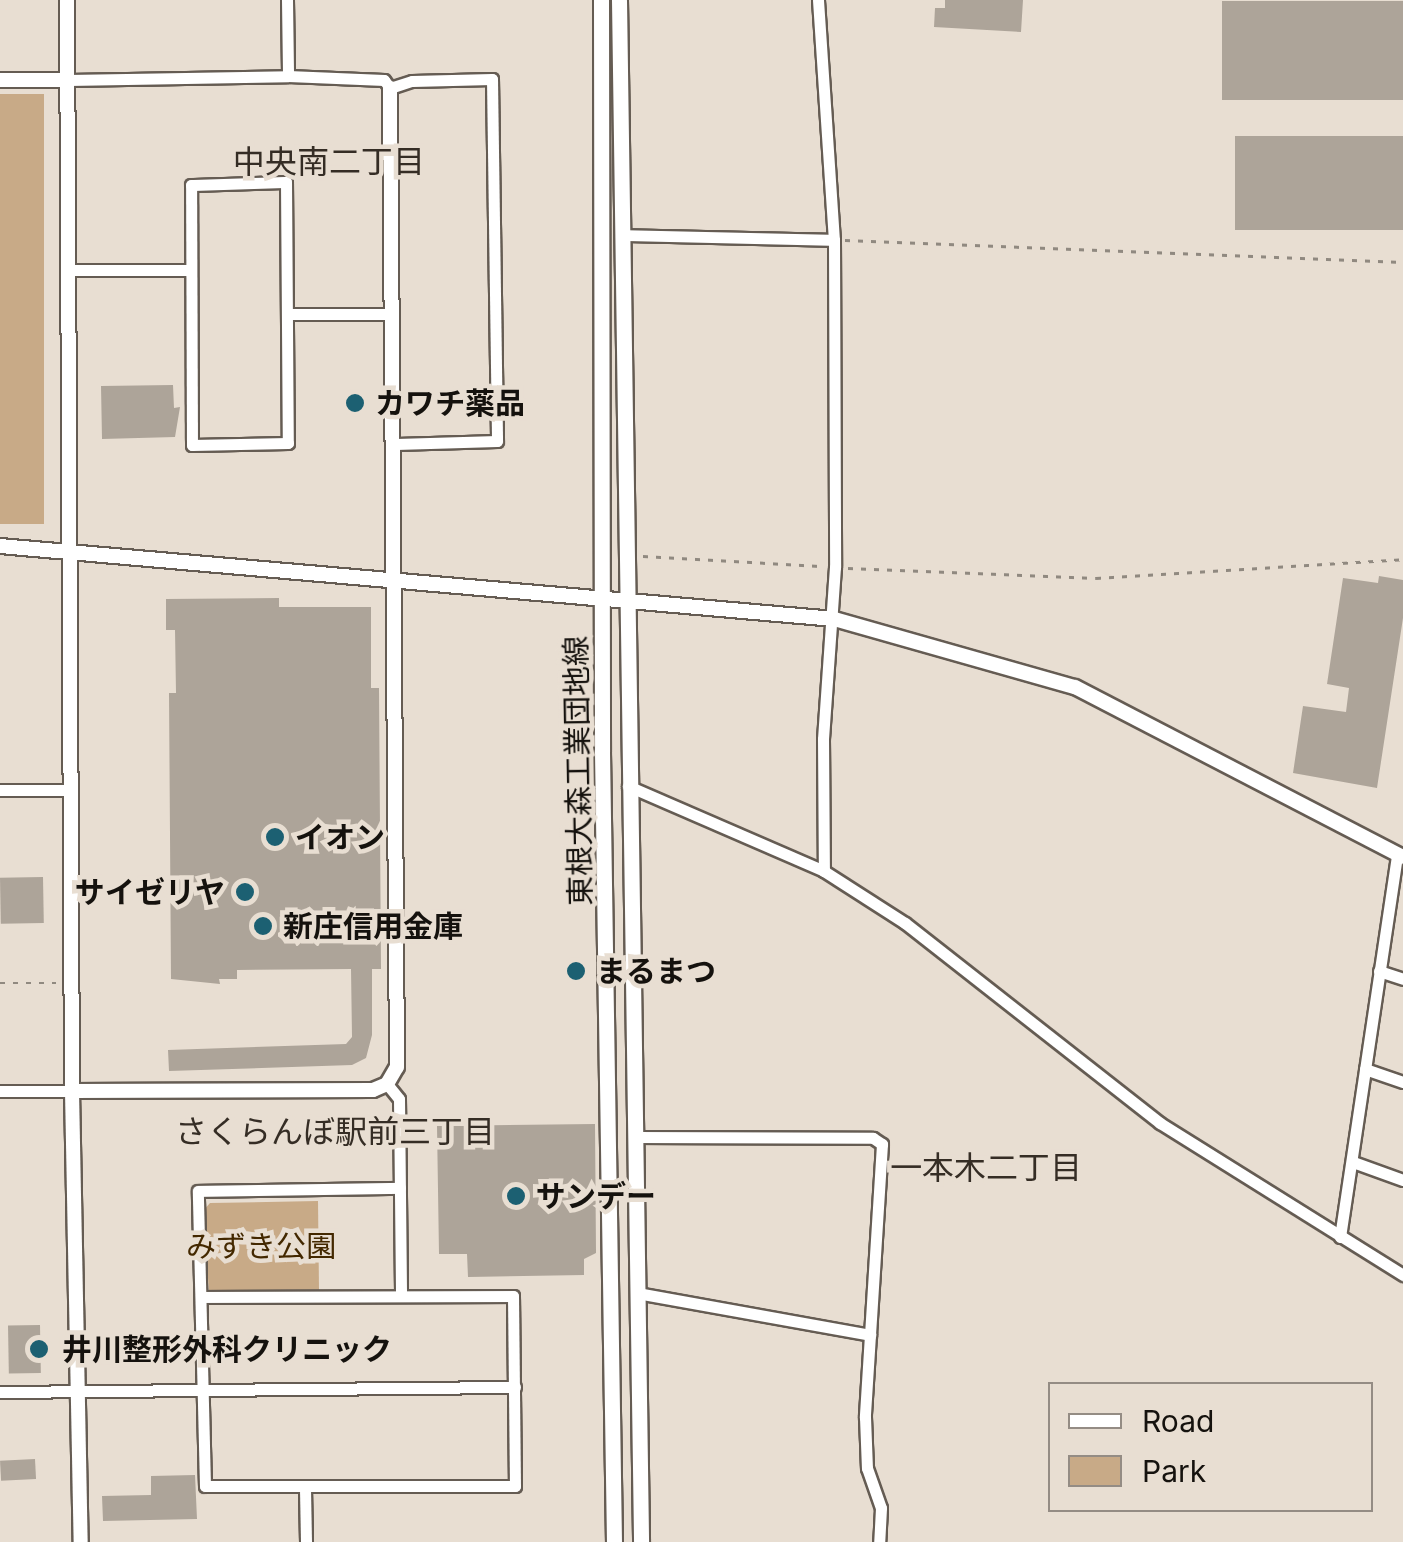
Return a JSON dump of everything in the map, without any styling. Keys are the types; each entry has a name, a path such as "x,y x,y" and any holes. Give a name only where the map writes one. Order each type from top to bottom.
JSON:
{"main road":[{"name":"東根大森工業団地線","path":"601,0 614,1542"},
{"name":"東根大森工業団地線","path":"619,0 641,1542"}],"street":[{"path":"67,0 72,1092 81,1542"},
{"path":"287,0 288,76"},
{"path":"818,0 834,240 835,567 823,739 824,871"},
{"path":"0,80 288,76 384,80 390,88 396,444 397,1066 386,1084 373,1090 0,1091"},
{"path":"390,88 412,81 492,79 497,441 396,444"},
{"path":"286,182 291,314 288,442 192,444 188,270 191,185 286,182"},
{"path":"621,235 834,240"},
{"path":"69,270 188,270"},
{"path":"291,314 392,314"},
{"path":"0,546 834,619 1074,687 1400,856 1379,970 1340,1237"},
{"path":"628,786 824,871 905,923 1160,1123 1403,1276"},
{"path":"0,790 70,790"},
{"path":"1379,970 1403,979"},
{"path":"1365,1069 1403,1082"},
{"path":"386,1084 399,1100 402,1294"},
{"path":"634,1137 873,1138 882,1144 866,1456 881,1508 879,1542"},
{"path":"1353,1162 1403,1180"},
{"path":"201,1297 513,1296 516,1486 306,1489 205,1486 198,1192 400,1188"},
{"path":"636,1293 870,1335"},
{"path":"0,1392 515,1387"},
{"path":"306,1489 306,1542"}],"path":[{"path":"834,240 1403,262"},
{"path":"626,555 1096,578 1403,559"},
{"path":"0,983 56,983"}],"green space":[{"path":"0,94 44,94 44,524 0,524"},
{"name":"みずき公園","path":"318,1201 319,1290 209,1292 203,1211 210,1203"}],"building":[{"path":"945,0 1023,0 1021,32 934,27 935,8 945,8"},
{"path":"1222,1 1403,1 1403,100 1222,100"},
{"path":"1235,136 1403,136 1403,230 1235,230"},
{"path":"173,385 174,408 180,407 175,437 102,439 101,386"},
{"path":"1379,576 1403,580 1403,618 1377,788 1293,773 1303,706 1346,712 1349,688 1327,684 1343,578 1378,583"},
{"name":"イオン","path":"279,598 279,607 371,607 371,688 379,688 381,969 372,969 372,1035 366,1058 352,1065 169,1071 168,1050 346,1044 352,1037 351,969 237,970 237,979 219,979 220,984 171,979 169,693 176,693 175,630 166,630 166,599"},
{"path":"43,877 44,923 1,924 0,878"},
{"name":"サンデー","path":"595,1124 596,1253 584,1259 584,1275 468,1277 467,1254 439,1254 437,1126"},
{"path":"40,1325 41,1373 9,1374 8,1326"},
{"path":"35,1459 36,1479 1,1481 0,1461"},
{"path":"195,1475 197,1519 103,1521 102,1496 151,1495 151,1476"}],"place":[{"name":"カワチ薬品","path":"355,403"},
{"name":"イオン","path":"275,837"},
{"name":"サイゼリヤ","path":"245,892"},
{"name":"新庄信用金庫","path":"263,926"},
{"name":"まるまつ","path":"576,971"},
{"name":"サンデー","path":"516,1196"},
{"name":"井川整形外科クリニック","path":"39,1349"}],"district":[{"name":"中央南二丁目","path":"329,162"},
{"name":"さくらんぼ駅前三丁目","path":"335,1132"},
{"name":"一本木二丁目","path":"986,1168"}]}
